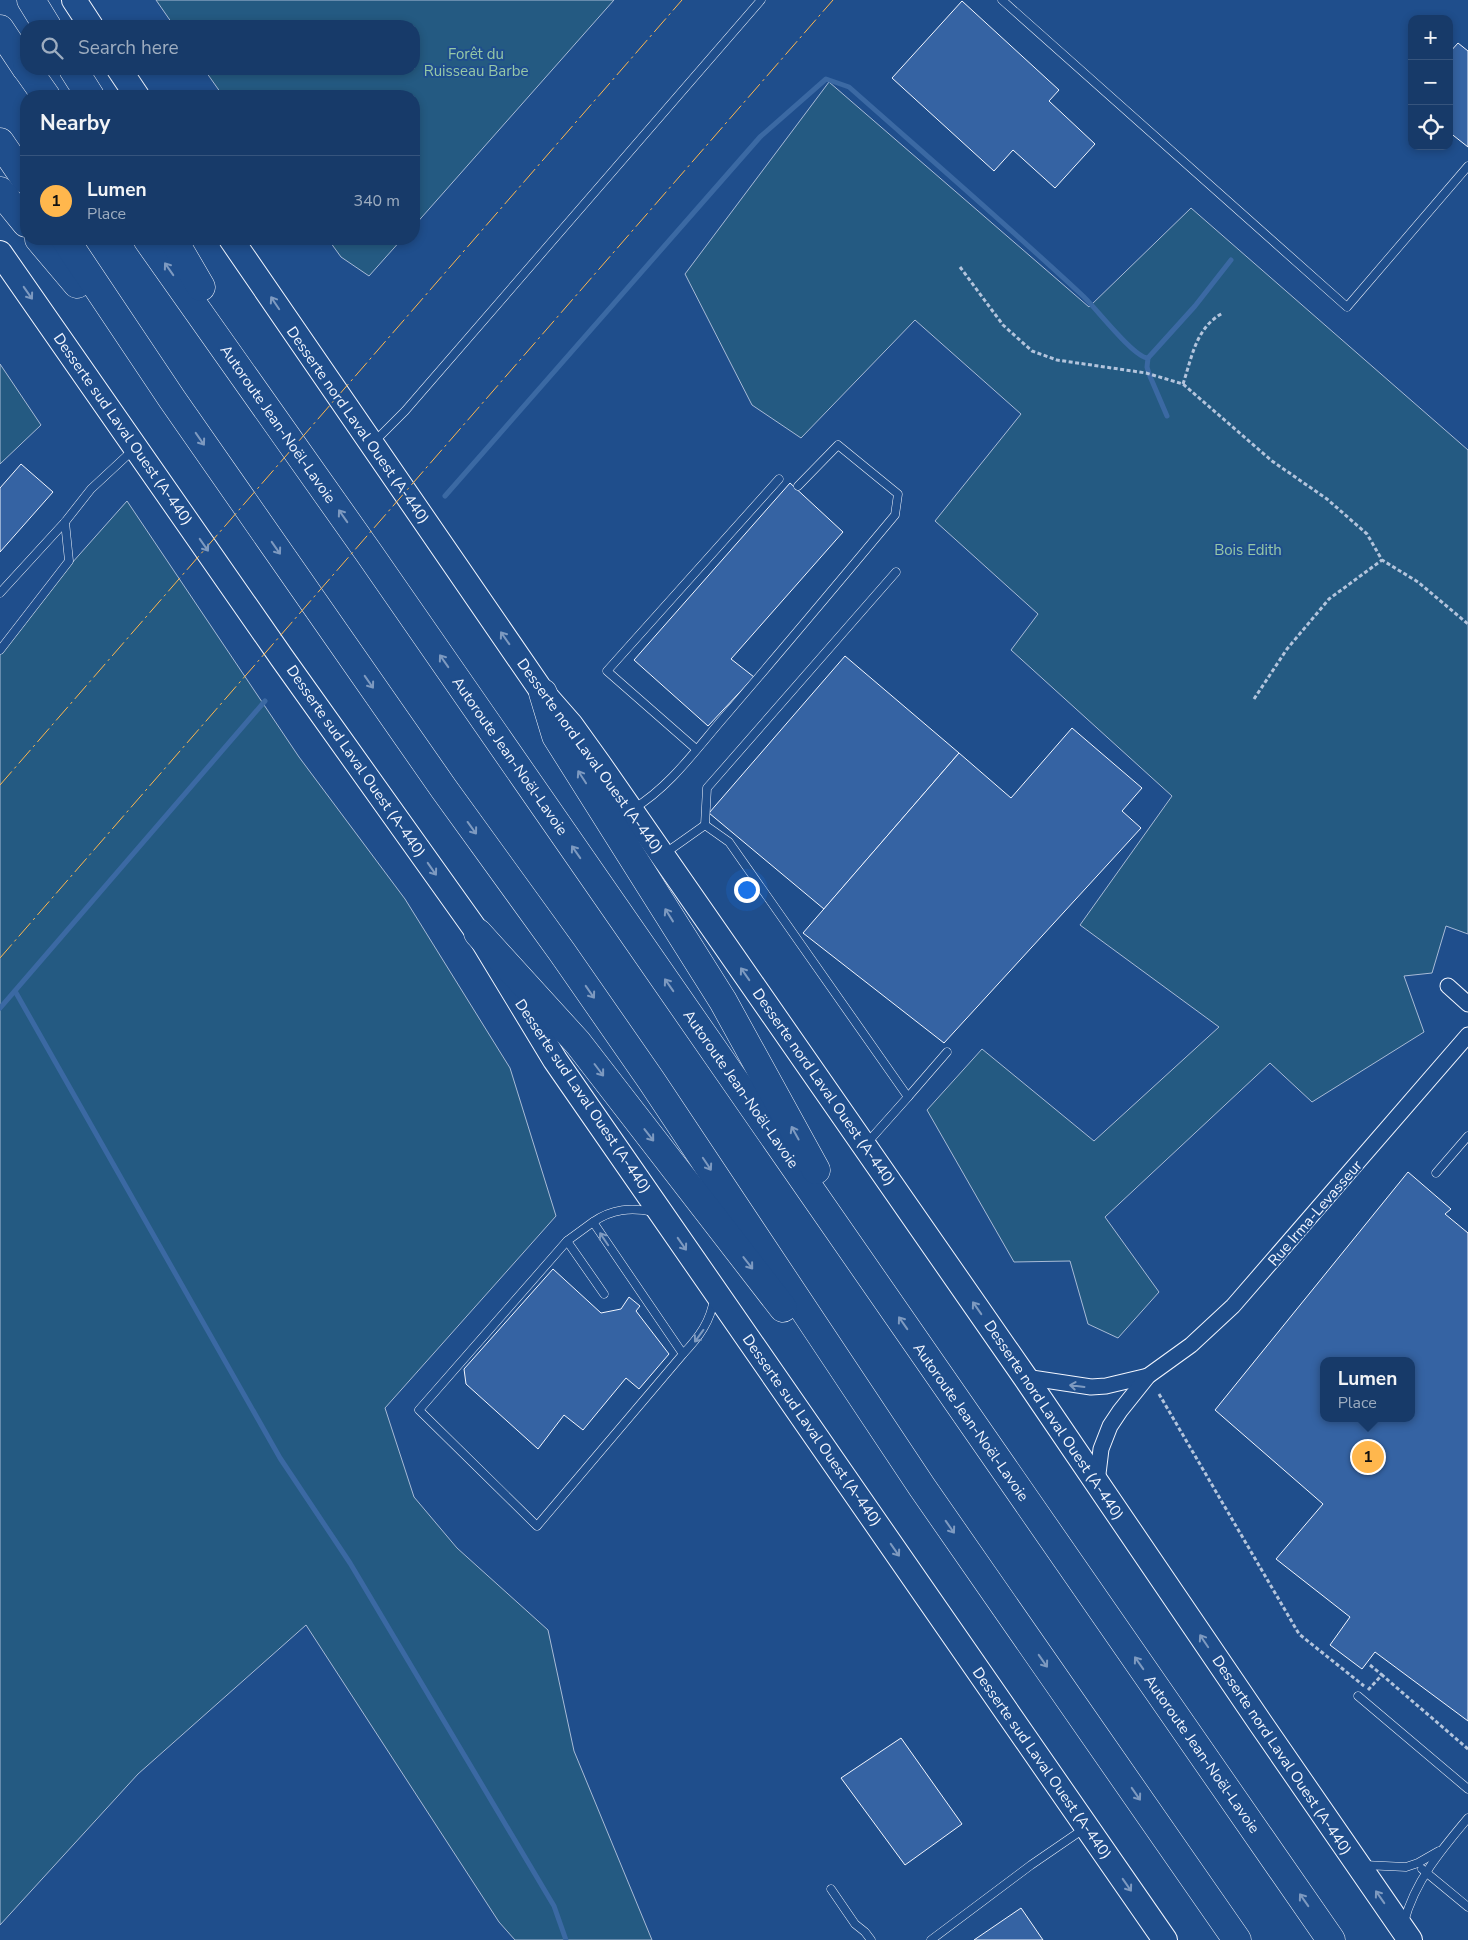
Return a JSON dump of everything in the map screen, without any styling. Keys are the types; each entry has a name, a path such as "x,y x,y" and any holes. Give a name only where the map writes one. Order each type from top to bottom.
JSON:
{"highway":[{"path":"31,0 43,20"},
{"path":"0,30 20,58"},
{"path":"32,75 42,90"},
{"path":"77,75 86,90"},
{"path":"0,142 20,171"},
{"path":"0,191 20,216"},
{"path":"45,245 172,399"},
{"path":"69,245 172,399 444,789 646,1072 922,1487 1237,1940"},
{"name":"Autoroute Jean-Noël-Lavoie","path":"151,245 268,409 1332,1940"},
{"path":"176,245 268,409"},
{"path":"543,693 556,736 723,1001 886,1299"},
{"path":"478,933 578,1043 922,1487"}],"main road":[{"path":"74,0 87,20"},
{"path":"123,75 133,90"},
{"name":"Desserte nord Laval Ouest (A-440)","path":"235,245 543,693 571,725 631,810 1025,1377 1406,1934"},
{"name":"Desserte sud Laval Ouest (A-440)","path":"0,254 282,658 478,933 555,1060 1165,1940"}],"street":[{"path":"1448,986 1468,1004"},
{"name":"Rue Irma-Levasseur","path":"1097,1482 1101,1449 1110,1426 1148,1376 1177,1357 1233,1306 1468,1035"},
{"name":"Rue Irma-Levasseur","path":"1025,1377 1091,1387 1106,1386 1148,1376"}],"lane":[{"path":"372,444 405,411 761,0"},
{"path":"1002,0 1347,307 1468,166"},
{"path":"631,810 665,785 895,515 898,494 838,445 798,486"},
{"path":"0,593 65,522 91,489 122,458 136,447"},
{"path":"696,750 607,671 779,479"},
{"path":"0,650 69,560 65,522"},
{"path":"705,825 707,788 896,572"},
{"path":"663,856 705,825"},
{"path":"705,825 729,842 908,1097"},
{"path":"864,1146 947,1052"},
{"path":"1436,1173 1468,1136"},
{"path":"662,1215 644,1210 612,1212 593,1222 567,1241 419,1410 537,1526 704,1329 710,1313 714,1291"},
{"path":"593,1222 683,1354"},
{"path":"567,1241 604,1294"},
{"path":"1358,1696 1468,1789"},
{"path":"1406,1934 1411,1902 1426,1872 1441,1850 1468,1818"},
{"path":"931,1940 1031,1865 1086,1827"},
{"path":"1358,1865 1395,1867 1418,1863 1441,1850"},
{"path":"1418,1863 1468,1907"},
{"path":"831,1889 855,1924 871,1940"}],"path":[{"path":"960,267 1003,325 1032,351 1057,360 1146,373 1183,384 1272,461 1327,499 1367,534 1382,560 1418,582 1468,624"},
{"path":"1183,384 1201,332 1214,318 1223,313"},
{"path":"1254,699 1287,649 1329,600 1382,560"},
{"path":"1159,1394 1299,1634 1368,1689 1382,1676"},
{"path":"1370,1665 1468,1749"}],"green space":[{"name":"Forêt du Ruisseau Barbe","path":"156,0 614,0 420,219 420,90 219,90 208,75 420,75 420,20 170,20"},
{"name":"Bois Edith","path":"829,82 1089,307 1191,208 1468,450 1468,934 1446,926 1432,973 1404,976 1424,1032 1312,1102 1270,1063 1105,1217 1159,1292 1118,1338 1088,1324 1070,1261 1014,1262 927,1110 982,1049 1094,1141 1219,1027 1080,925 1172,796 1011,650 1038,614 935,521 1021,414 915,320 801,438 752,405 685,274"},
{"path":"332,245 397,245 369,276 341,257"},
{"path":"0,364 41,425 0,464"},
{"path":"127,501 299,757 405,899 510,1068 556,1216 385,1408 414,1497 457,1548 548,1630 574,1751 652,1940 515,1940 499,1922 306,1625 138,1774 0,1925 0,644"}],"building":[{"path":"962,1 1059,90 1049,101 1095,144 1055,188 1013,150 994,171 892,78"},
{"path":"1458,43 1468,51 1468,147 1453,135 1453,49"},
{"path":"21,464 53,492 0,552 0,488"},
{"path":"790,483 843,532 731,659 754,677 708,726 634,660"},
{"path":"845,656 959,753 824,909 709,813"},
{"path":"1072,728 1142,788 1122,811 1141,828 944,1043 803,933 959,753 1011,798"},
{"path":"1408,1172 1451,1209 1445,1214 1468,1233 1468,1721 1375,1652 1362,1669 1330,1645 1350,1617 1276,1559 1323,1504 1215,1410"},
{"path":"553,1269 601,1313 621,1309 629,1297 640,1306 636,1311 669,1354 639,1389 626,1378 583,1430 564,1415 538,1449 466,1384 464,1369"},
{"path":"901,1738 962,1824 905,1865 841,1778"},
{"path":"1021,1908 1043,1940 974,1940"}],"waterway":[{"path":"445,496 760,137 826,79 849,87 1054,269 1083,296 1125,342 1142,356 1148,358 1195,306 1231,260"},
{"path":"1148,358 1147,367 1149,374 1167,416"},
{"path":"0,1008 265,701"},
{"path":"15,991 280,1458 350,1563 554,1906 566,1940"}],"power":[{"path":"0,785 682,0"},
{"path":"0,958 833,0"}],"place":[{"name":"Lumen","path":"1368,1457"}]}
